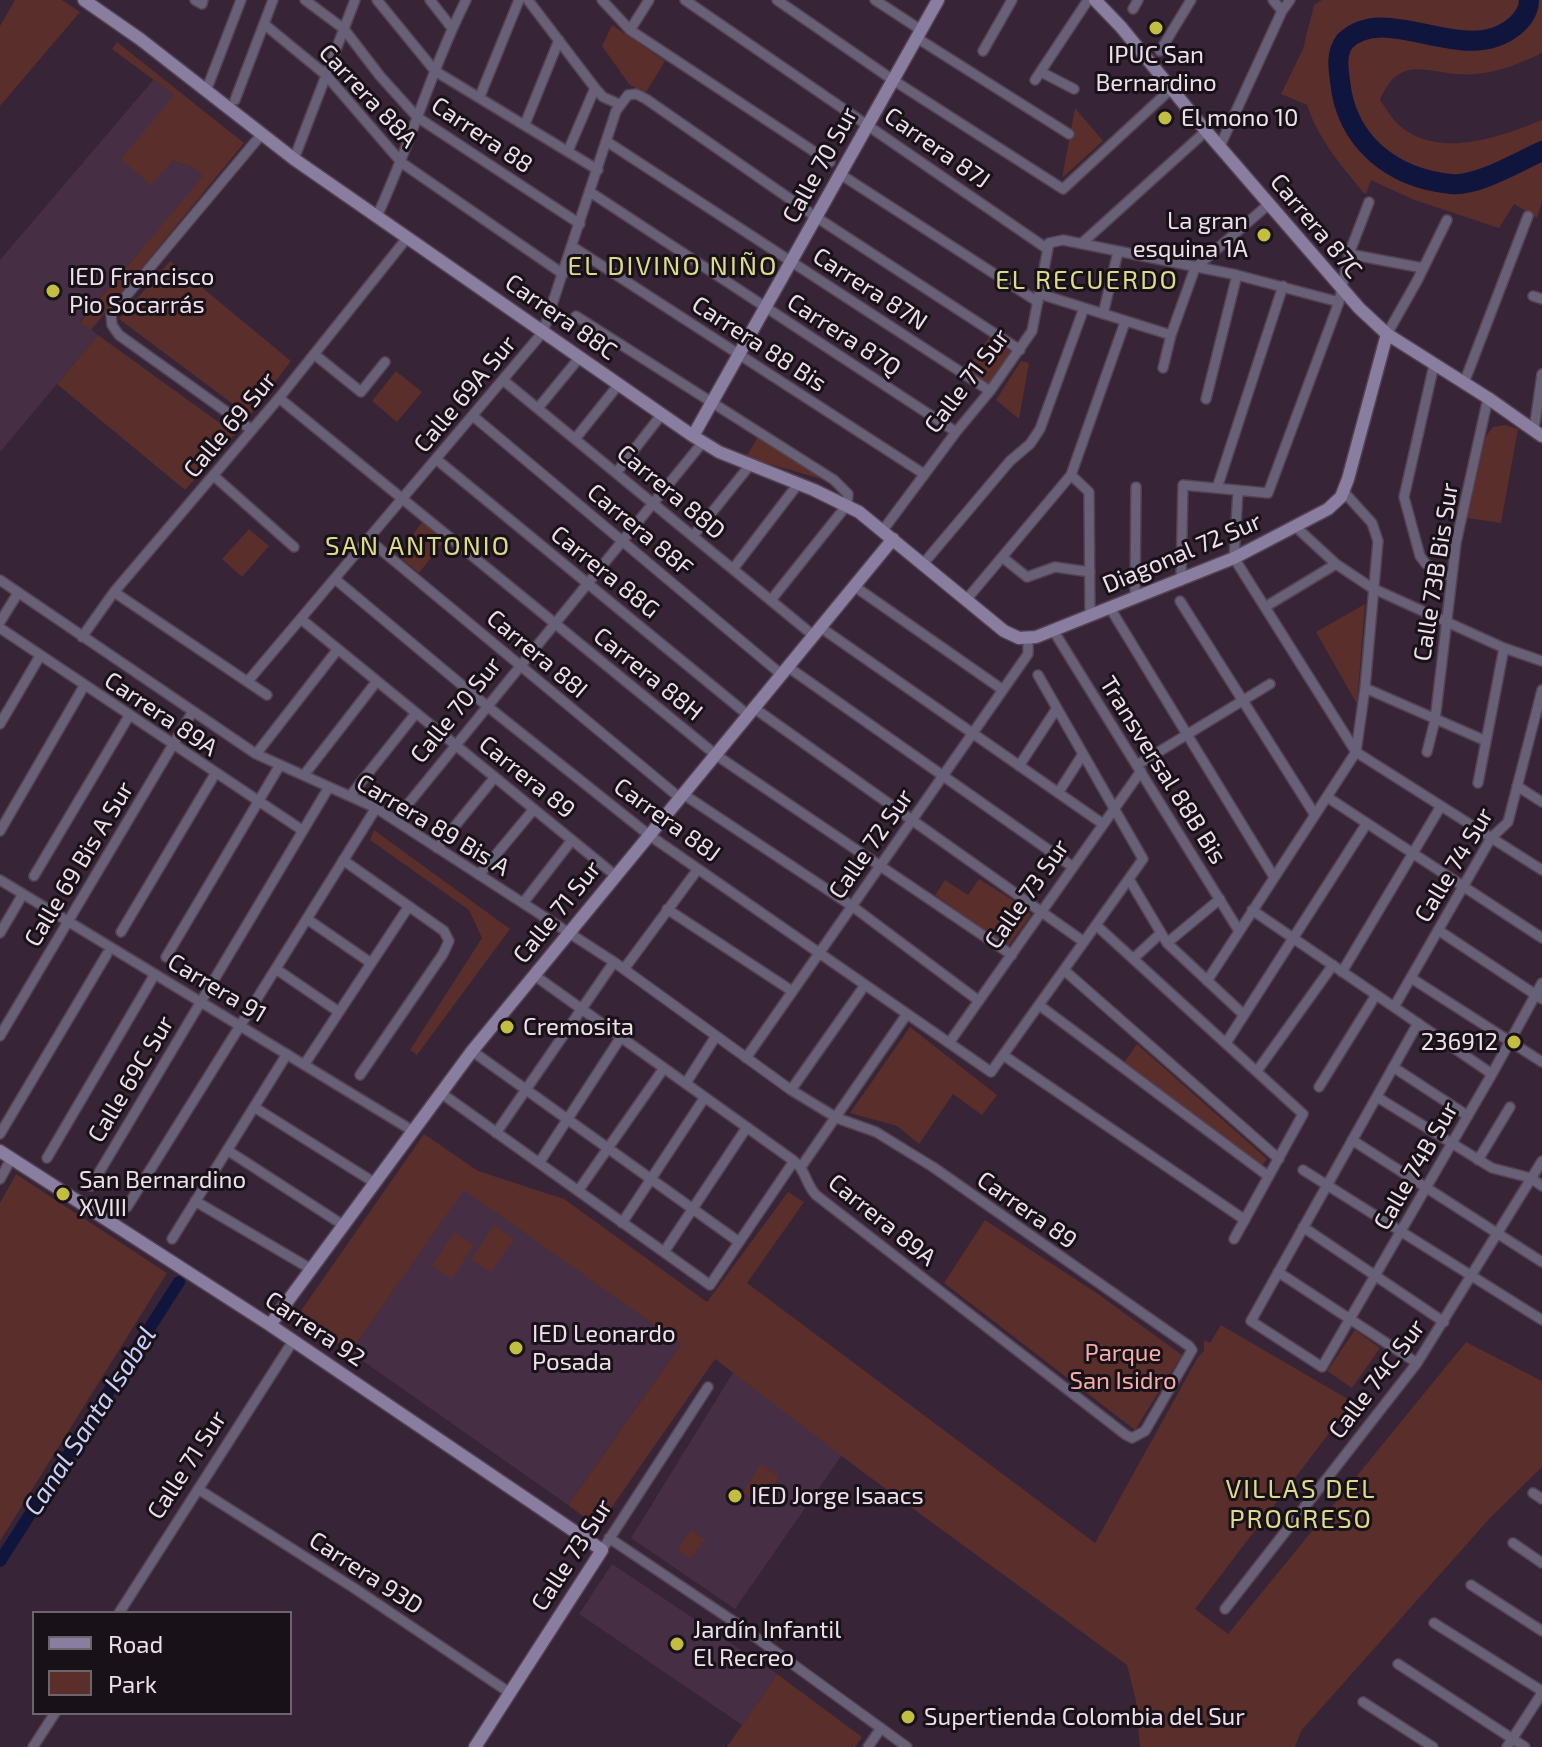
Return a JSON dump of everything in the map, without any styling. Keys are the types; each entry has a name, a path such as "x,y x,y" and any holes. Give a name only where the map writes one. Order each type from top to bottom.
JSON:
{"street":[{"name":"Carrera 88C","path":"84,0 140,39 294,159 698,439 750,465 847,505 888,534 1004,631 1019,638 1028,638"},
{"path":"206,91 241,0"},
{"path":"235,100 273,0"},
{"name":"Carrera 88","path":"305,0 344,29 417,117 580,224"},
{"path":"294,159 355,0"},
{"path":"377,0 435,71 598,170"},
{"path":"430,0 452,28"},
{"path":"377,216 402,163 435,71 466,0"},
{"path":"480,96 519,0"},
{"path":"528,0 603,97 619,104 628,95 636,94 816,217 1020,350"},
{"path":"602,0 630,30 830,162"},
{"path":"630,30 649,0"},
{"name":"Carrera 87J","path":"685,0 1048,246"},
{"path":"777,0 893,80 1063,189 1171,89"},
{"path":"875,0 919,34 1069,134"},
{"name":"Calle 70 Sur","path":"395,820 653,503 698,439 712,402 938,0"},
{"path":"983,51 1012,0"},
{"path":"1074,89 1038,76 1088,0"},
{"name":"Carrera 87C","path":"1095,0 1269,204 1340,296 1387,334 1538,433"},
{"path":"1160,51 1191,0"},
{"path":"1273,0 1282,11"},
{"path":"1220,146 1282,11 1290,0"},
{"name":"Carrera 88A","path":"264,24 326,75 402,163 563,274"},
{"path":"525,124 559,40"},
{"path":"568,151 595,88"},
{"name":"Calle 69A Sur","path":"248,681 543,332 619,104"},
{"path":"1081,244 1206,131"},
{"path":"252,430 119,335 112,325 111,314 261,135"},
{"name":"Carrera 87N","path":"606,141 990,391"},
{"path":"840,174 1039,298 1084,308 1171,335"},
{"name":"Carrera 87Q","path":"590,192 956,432"},
{"path":"1181,581 1183,485 1268,493 1340,296 1349,254 1369,202"},
{"path":"1163,368 1171,335 1195,268 1269,204"},
{"path":"1464,383 1528,216"},
{"path":"1207,981 1356,752 1365,688 1377,533 1372,523 1343,491 1387,334 1447,220"},
{"name":"Calle 69 Sur","path":"82,637 114,592 279,398 407,238"},
{"path":"1048,246 1063,240 1340,296"},
{"name":"Calle 71 Sur","path":"270,1325 472,1051 854,586 924,474 990,391 1032,331 1048,246"},
{"name":"Carrera 88 Bis","path":"573,247 924,474"},
{"path":"1103,314 1118,252"},
{"path":"1349,254 1423,268"},
{"path":"1206,399 1237,275"},
{"path":"1217,488 1283,286"},
{"path":"923,564 1040,429 1084,308"},
{"path":"576,316 834,480 848,494 847,505 771,600"},
{"path":"966,600 1071,475 1125,322"},
{"path":"314,354 361,392 385,362"},
{"path":"538,408 580,357"},
{"path":"1434,365 1404,497 1420,556 1426,564 1452,577"},
{"path":"1538,433 1542,374"},
{"name":"Carrera 88D","path":"503,380 771,600 1103,824"},
{"path":"575,439 619,384"},
{"name":"Carrera 88H","path":"279,398 716,755 1012,955"},
{"name":"Calle 73B Bis Sur","path":"1427,752 1435,720 1456,543 1488,398"},
{"path":"616,473 662,414"},
{"name":"Carrera 88F","path":"473,416 622,541 785,671 1073,867"},
{"name":"Carrera 88G","path":"436,459 751,712 912,820 1084,942"},
{"path":"693,536 750,465"},
{"path":"1071,475 1089,492 1090,616"},
{"path":"214,476 294,547"},
{"path":"733,569 798,484"},
{"path":"1135,599 1136,487"},
{"path":"1238,490 1234,558 1356,752 1542,870"},
{"name":"Diagonal 72 Sur","path":"1028,638 1234,558 1323,513 1343,491"},
{"path":"1297,528 1336,564 1372,588 1504,648 1542,661"},
{"name":"Carrera 88I","path":"369,540 682,796 852,906 979,1001"},
{"path":"1002,557 1027,577 1055,567 1090,572"},
{"path":"1265,607 1336,564"},
{"name":"Carrera 88J","path":"335,579 649,835 991,1072 1003,1055"},
{"name":"Carrera 89 Bis A","path":"0,580 256,754 376,808 395,820 614,962 791,1090 837,1118"},
{"path":"854,586 1003,690"},
{"path":"114,592 267,695"},
{"path":"0,625 18,593"},
{"path":"1180,601 1315,815"},
{"path":"1110,608 1274,877"},
{"name":"Carrera 89","path":"301,619 616,876"},
{"name":"Carrera 89A","path":"0,625 84,686 302,830"},
{"name":"Transversal 88B Bis","path":"1053,630 1239,931"},
{"name":"Calle 72 Sur","path":"746,1058 1028,654 1028,638"},
{"path":"1478,783 1504,648"},
{"path":"256,754 338,649"},
{"path":"0,724 40,656"},
{"path":"1038,675 1143,859 1003,1055 1245,1220"},
{"path":"304,775 377,681"},
{"name":"Calle 73 Sur","path":"949,1043 1114,809 1139,768 1187,734 1270,684"},
{"path":"0,831 84,686"},
{"path":"1365,688 1486,741"},
{"name":"Calle 74 Sur","path":"1394,1007 1491,838 1508,822 1542,690"},
{"path":"1019,766 1057,708"},
{"name":"Calle 69 Bis A Sur","path":"0,1036 193,711"},
{"path":"350,796 416,713"},
{"path":"34,876 129,716"},
{"path":"1058,793 1083,754"},
{"path":"166,957 280,765"},
{"path":"121,932 215,774"},
{"path":"437,848 495,777"},
{"path":"1517,786 1542,802"},
{"name":"Calle 69C Sur","path":"91,1186 329,787"},
{"path":"1327,797 1542,938"},
{"path":"1342,972 1441,806"},
{"path":"127,1207 376,808"},
{"path":"479,875 534,809"},
{"path":"1226,1043 1367,823"},
{"path":"523,903 572,840"},
{"path":"343,860 444,931 449,941 360,1075"},
{"path":"624,969 698,869"},
{"path":"1129,879 1167,943 1244,1015"},
{"name":"Carrera 91","path":"0,880 413,1131"},
{"path":"0,933 23,894"},
{"path":"1167,943 1220,899"},
{"path":"304,1065 409,906"},
{"path":"667,909 792,991"},
{"path":"1252,910 1492,1074"},
{"path":"307,919 371,963"},
{"path":"1096,925 1303,1114 1234,1239"},
{"path":"1438,930 1539,997"},
{"path":"1133,959 1161,933"},
{"path":"0,1134 107,954"},
{"path":"496,1133 614,962"},
{"path":"1257,1071 1333,965"},
{"path":"276,969 339,1012"},
{"path":"1064,970 1279,1159"},
{"path":"47,1158 155,974"},
{"name":"Carrera 89A","path":"534,975 798,1164 816,1195 1132,1438"},
{"path":"1411,978 1542,1062"},
{"name":"Calle 74B Sur","path":"1278,1272 1251,1321 1322,1367 1510,1041 1539,997 1542,983"},
{"path":"791,1090 865,985"},
{"path":"1319,1087 1376,995"},
{"path":"1039,1005 1268,1176"},
{"path":"441,1093 710,1285 798,1164 837,1118 907,1014"},
{"path":"1417,1363 1278,1272 1418,1023"},
{"path":"686,1083 716,1036"},
{"path":"539,1163 621,1037"},
{"path":"472,1051 739,1242"},
{"path":"172,1239 287,1054"},
{"path":"1393,1067 1468,1116"},
{"path":"578,1191 664,1068"},
{"path":"622,1223 705,1097"},
{"path":"1377,1097 1492,1168 1531,1178 1542,1186"},
{"path":"254,1107 375,1183"},
{"path":"1478,1160 1510,1107"},
{"name":"Carrera 89","path":"837,1118 876,1132 933,1167 1189,1346 1192,1350 1145,1431 1132,1438"},
{"path":"664,1252 747,1127"},
{"path":"1352,1140 1542,1262"},
{"path":"227,1150 343,1225"},
{"path":"0,1179 6,1155"},
{"name":"Carrera 92","path":"6,1155 605,1544 736,1623 907,1747"},
{"name":"Calle 74C Sur","path":"1225,1609 1417,1363 1542,1161"},
{"path":"1303,1170 1542,1320"},
{"path":"195,1201 311,1269"},
{"path":"1303,1227 1444,1322"},
{"name":"Calle 71 Sur","path":"120,1611 293,1341"},
{"name":"Calle 73 Sur","path":"475,1747 708,1387"},
{"name":"Carrera 93D","path":"198,1489 354,1588 510,1693"},
{"path":"1513,1543 1542,1563"},
{"path":"1471,1585 1542,1631"},
{"path":"1434,1623 1542,1692 1510,1743"},
{"path":"1398,1664 1510,1743 1525,1747"},
{"path":"1363,1702 1433,1747"},
{"path":"33,1747 54,1715"},
{"path":"868,1747 881,1728"}],"shaded area":[{"name":"IED Francisco Pio Socarrás","path":"155,78 174,95 171,161 193,167 204,176 80,321 98,335 0,452 0,260"},
{"name":"IED Leonardo Posada","path":"464,1189 681,1344 568,1505 350,1352"},
{"name":"IED Jorge Isaacs","path":"734,1371 842,1455 735,1609 631,1538"},
{"name":"Jardín Infantil El Recreo","path":"612,1564 777,1674 742,1725 579,1614"}],"green space":[{"path":"15,0 62,0 80,12 0,106 0,26"},
{"path":"1322,0 1542,0 1540,54 1484,73 1409,70 1389,84 1380,100 1399,125 1415,136 1432,141 1469,142 1542,120 1542,201 1537,218 1514,204 1499,228 1412,199 1371,180 1366,194 1363,192 1324,141 1307,105 1281,94 1303,49 1314,5"},
{"path":"612,25 665,61 645,94 629,84 602,46"},
{"path":"117,42 244,143 91,330 80,322 203,176 193,167 172,161 151,185 121,159 174,95 112,49"},
{"path":"1075,108 1103,141 1062,178"},
{"path":"170,261 291,361 249,416 119,319"},
{"path":"98,335 235,434 185,490 57,384"},
{"path":"989,337 1012,352 990,384 967,369"},
{"path":"1021,361 1029,363 1019,419 996,400"},
{"path":"396,371 422,392 397,422 372,401"},
{"path":"1505,425 1518,429 1501,523 1467,518 1486,436 1493,427"},
{"path":"758,437 828,481 746,457"},
{"path":"423,521 445,540 419,573 397,555"},
{"path":"249,529 269,546 242,577 222,559"},
{"path":"1365,604 1357,704 1316,632"},
{"path":"374,830 510,929 417,1055 410,1050 482,938 469,910 370,840"},
{"path":"979,879 1031,915 1008,947 935,895 945,880 968,895"},
{"path":"910,1027 997,1095 982,1115 953,1094 919,1144 897,1126 850,1113"},
{"path":"1137,1044 1267,1159 1261,1167 1124,1063"},
{"path":"424,1134 478,1171 564,1199 707,1302 788,1192 804,1202 747,1283 1095,1543 1204,1351 1204,1340 1210,1343 1221,1325 1353,1402 1195,1609 1228,1634 1466,1342 1542,1381 1542,1467 1490,1518 1301,1731 1295,1747 1140,1747 1136,1701 1127,1665 856,1467 715,1359 598,1527 568,1505 681,1344 464,1190 350,1352 298,1315"},
{"path":"16,1174 167,1273 0,1541 0,1203"},
{"name":"Parque San Isidro","path":"985,1220 1098,1294 1182,1355 1135,1430 944,1283"},
{"path":"494,1225 514,1239 491,1272 471,1260"},
{"path":"454,1232 474,1245 452,1279 432,1266"},
{"path":"1355,1330 1380,1348 1352,1388 1327,1371"},
{"path":"761,1464 779,1477 760,1505 743,1493"},
{"path":"691,1530 705,1540 690,1559 678,1549"},
{"path":"777,1674 862,1737 855,1747 727,1747"}],"waterway":[{"path":"1529,0 1527,11 1515,26 1495,37 1473,41 1382,27 1362,30 1342,46 1339,70 1351,122 1375,153 1409,174 1461,184 1497,173 1542,151"},
{"name":"Canal Santa Isabel","path":"0,1561 179,1282"}],"place":[{"name":"IPUC San Bernardino","path":"1156,28"},
{"name":"El mono 10","path":"1165,118"},
{"name":"La gran esquina 1A","path":"1264,235"},
{"name":"IED Francisco Pio Socarrás","path":"53,291"},
{"name":"Cremosita","path":"507,1027"},
{"name":"236912","path":"1514,1042"},
{"name":"San Bernardino XVIII","path":"63,1194"},
{"name":"IED Leonardo Posada","path":"516,1348"},
{"name":"IED Jorge Isaacs","path":"735,1496"},
{"name":"Jardín Infantil El Recreo","path":"677,1644"},
{"name":"Supertienda Colombia del Sur","path":"908,1717"}],"district":[{"name":"EL DIVINO NIÑO","path":"673,266"},
{"name":"EL RECUERDO","path":"1087,280"},
{"name":"SAN ANTONIO","path":"418,546"},
{"name":"VILLAS DEL PROGRESO","path":"1301,1504"}]}
